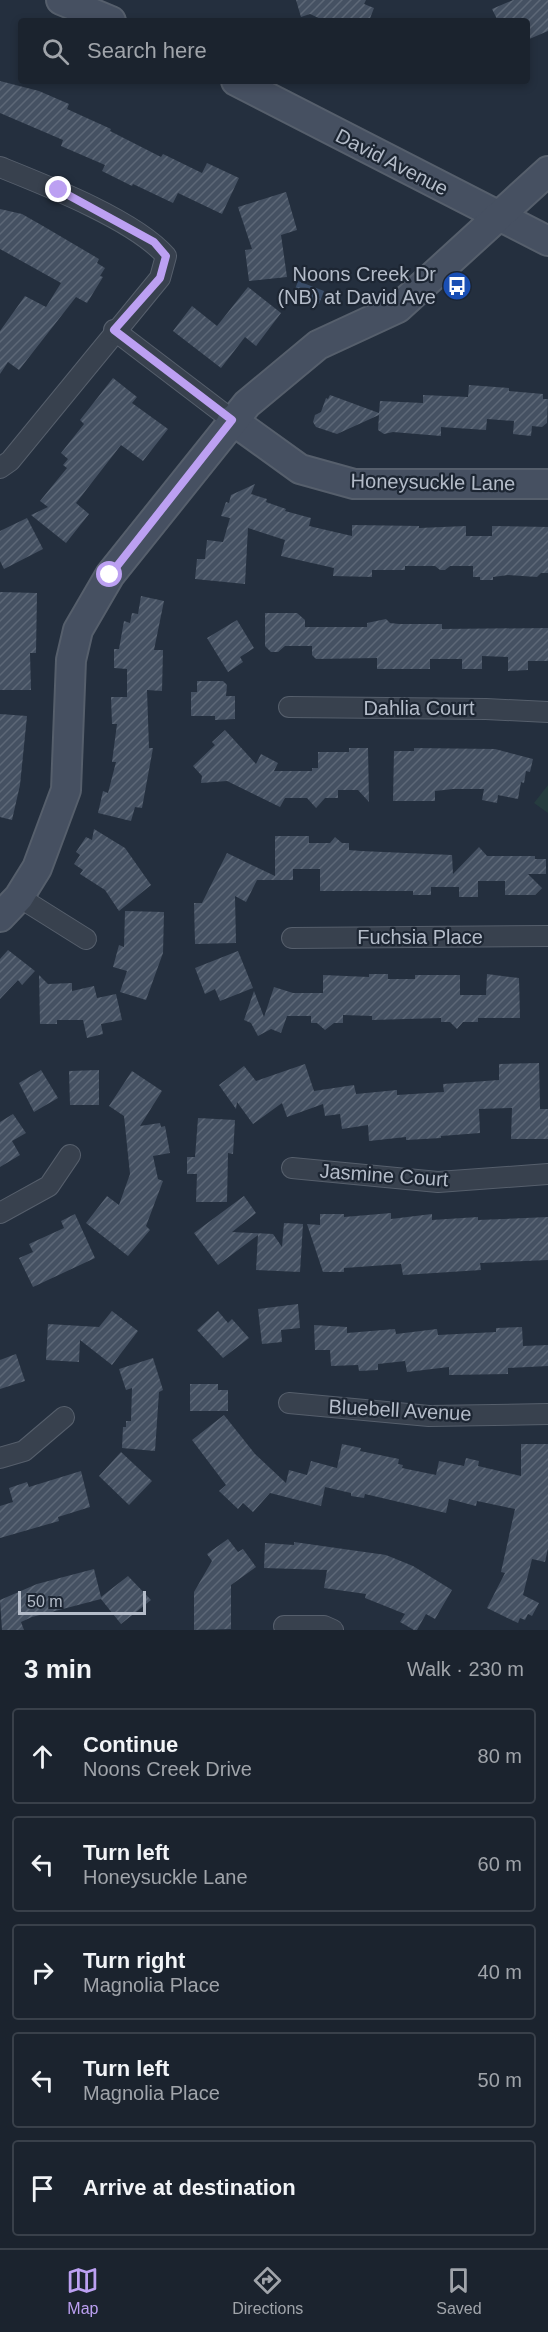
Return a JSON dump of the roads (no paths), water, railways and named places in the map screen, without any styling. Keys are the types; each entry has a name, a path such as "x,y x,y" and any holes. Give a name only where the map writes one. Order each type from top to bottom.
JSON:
{"street":[{"path":"61,0 104,18"},
{"name":"David Avenue","path":"243,84 548,241"},
{"path":"0,167 59,190 154,242 166,256 160,278 114,330 10,461 0,468"},
{"path":"86,939 10,907 37,868 66,790 71,660 78,630 110,575 232,420 318,345 398,308 474,241 497,215 548,171"},
{"name":"Honeysuckle Lane","path":"114,330 300,469 354,484 548,484"},
{"name":"Dahlia Court","path":"289,707 486,709 548,712"},
{"name":"Fuchsia Place","path":"292,938 548,936"},
{"path":"0,1213 49,1186 69,1155"},
{"name":"Jasmine Court","path":"292,1168 438,1182 548,1174"},
{"name":"Bluebell Avenue","path":"289,1402 429,1416 548,1414"},
{"path":"0,1458 24,1451 64,1417"},
{"path":"284,1626 324,1626 333,1630"}],"water":[{"path":"298,281 324,291 319,304 293,295"}],"place":[{"name":"Noons Creek Dr (NB) at David Ave","path":"457,286"}]}
